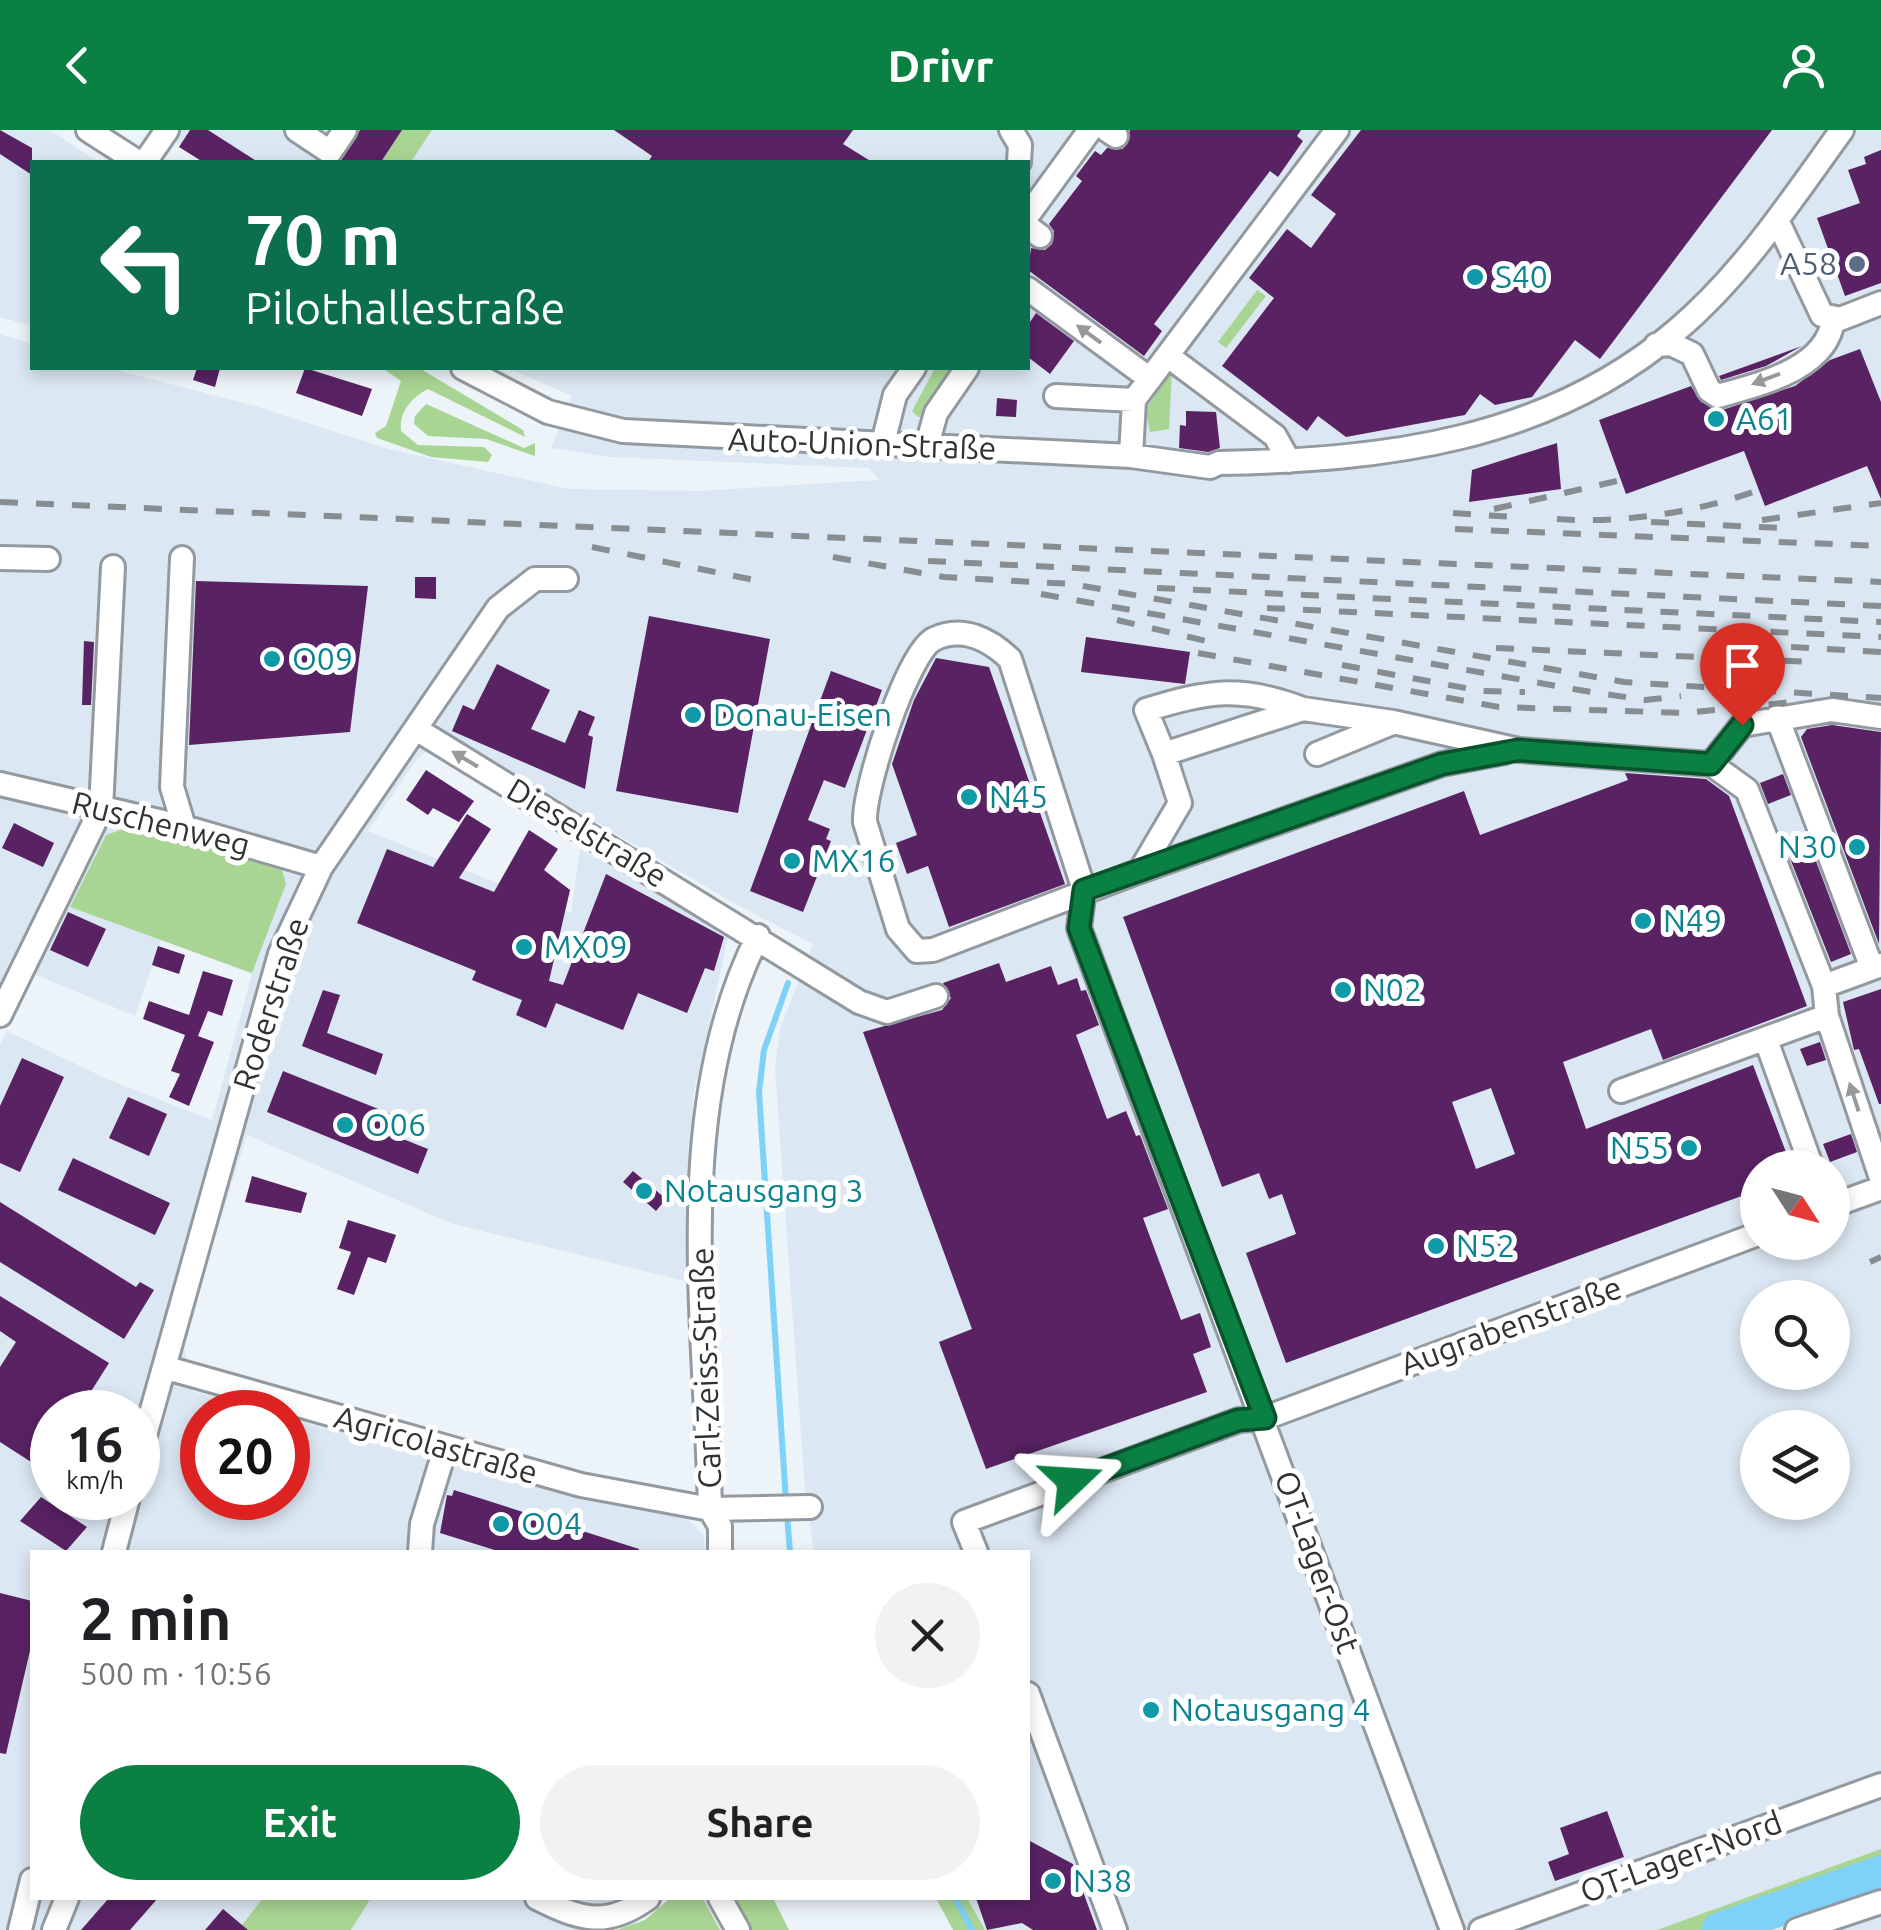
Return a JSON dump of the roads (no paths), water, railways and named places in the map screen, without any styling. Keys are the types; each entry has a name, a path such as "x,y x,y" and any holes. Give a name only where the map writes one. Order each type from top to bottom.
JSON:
{"street":[{"path":"88,130 138,160"},
{"path":"143,160 167,130"},
{"path":"297,130 330,152 346,130"},
{"path":"1012,130 1020,145 1019,160"},
{"path":"1030,212 1090,130"},
{"path":"1131,456 1134,400 1338,130"},
{"path":"1168,356 1275,436 1290,462 1410,450 1524,420 1574,398 1656,345 1728,280 1842,130"},
{"path":"1777,220 1817,310 1834,320"},
{"path":"1030,290 1150,378"},
{"path":"1834,320 1881,303"},
{"path":"1656,345 1671,344 1692,354 1709,390 1718,396 1812,361 1827,343 1834,320"},
{"name":"Auto-Union-Straße","path":"467,370 548,412 597,426 667,436 883,443 1178,461 1187,456 1211,456 1219,462 1290,462"},
{"path":"883,443 895,396 913,370"},
{"path":"927,446 936,414 966,370"},
{"path":"1056,396 1134,400"},
{"path":"0,558 48,559"},
{"path":"182,558 172,786 184,827"},
{"path":"0,1016 101,809 100,635 113,567"},
{"name":"Roderstraße","path":"155,1390 158,1379 166,1371 167,1347 280,954 321,866 498,608 535,579 566,579"},
{"path":"1084,890 1010,659 989,639 956,633 932,640 916,660 870,773 864,804 865,822 906,944 917,951 932,950 1084,890 1442,764 1518,750"},
{"path":"1140,871 1185,801 1146,710 1206,692 1272,697 1302,709 1393,722 1518,750 1711,764 1746,790 1824,986 1827,1016 1881,1178"},
{"path":"1164,754 1302,709"},
{"path":"1711,764 1742,725 1832,710 1881,717"},
{"path":"1776,717 1877,967 1824,986"},
{"path":"1317,754 1393,722"},
{"name":"Dieselstraße","path":"416,729 868,1006 887,1012 936,996"},
{"name":"Ruschenweg","path":"0,784 184,827 321,866"},
{"name":"OT-Lager-Ost","path":"1084,890 1079,928 1265,1418 1452,1930"},
{"name":"Carl-Zeiss-Straße","path":"720,1550 720,1526 710,1509 703,1153 712,1060 733,985 758,936"},
{"path":"1621,1091 1827,1016"},
{"path":"1766,1040 1806,1150"},
{"path":"1850,1199 1881,1188"},
{"name":"Augrabenstraße","path":"975,1550 964,1522 1238,1420 1265,1418 1740,1241"},
{"name":"Agricolastraße","path":"166,1371 174,1370 445,1450 581,1485 710,1509 806,1507"},
{"path":"420,1550 422,1524 445,1450"},
{"path":"115,1550 122,1520"},
{"path":"1030,1699 1114,1930"},
{"name":"OT-Lager-Nord","path":"1481,1930 1881,1785"},
{"path":"20,1930 30,1888"},
{"path":"54,1930 66,1900"},
{"path":"541,1900 574,1917 595,1921 614,1918 645,1900"},
{"path":"721,1900 738,1930"},
{"path":"1797,1930 1881,1902"}],"waterway":[{"path":"786,1501 759,1092 764,1050 788,983"},
{"path":"787,1514 790,1550"},
{"path":"1719,1930 1881,1873"},
{"path":"1719,1930 1881,1874"},
{"path":"956,1900 972,1930"}],"railway":[{"path":"1494,509 1621,480"},
{"path":"1557,519 1660,515 1759,490"},
{"path":"0,502 1881,582"},
{"path":"1762,520 1881,503"},
{"path":"1453,513 1513,517"},
{"path":"1651,522 1781,528"},
{"path":"1455,529 1881,546"},
{"path":"592,547 764,582"},
{"path":"833,557 944,577 1072,584 1624,682 1881,698"},
{"path":"928,561 1881,606"},
{"path":"1157,588 1881,622"},
{"path":"1041,594 1579,690 1645,700 1681,696"},
{"path":"1267,608 1881,637"},
{"path":"1117,620 1219,644"},
{"path":"1791,647 1881,652"},
{"path":"1496,648 1811,662"},
{"path":"1198,653 1499,707 1686,713 1792,702"},
{"path":"1342,665 1481,691 1525,692"},
{"path":"1870,1262 1881,1257"}],"place":[{"name":"A58","path":"1857,264"},
{"name":"S40","path":"1475,277"},
{"name":"A61","path":"1716,419"},
{"name":"O09","path":"272,659"},
{"name":"Donau-Eisen","path":"693,715"},
{"name":"N45","path":"969,797"},
{"name":"N30","path":"1857,847"},
{"name":"MX16","path":"792,861"},
{"name":"N49","path":"1643,921"},
{"name":"MX09","path":"524,947"},
{"name":"N02","path":"1343,990"},
{"name":"O06","path":"345,1125"},
{"name":"N55","path":"1689,1148"},
{"name":"Notausgang 3","path":"644,1191"},
{"name":"N52","path":"1436,1246"},
{"name":"O04","path":"501,1524"},
{"name":"Notausgang 4","path":"1151,1710"},
{"name":"N38","path":"1053,1881"}]}
